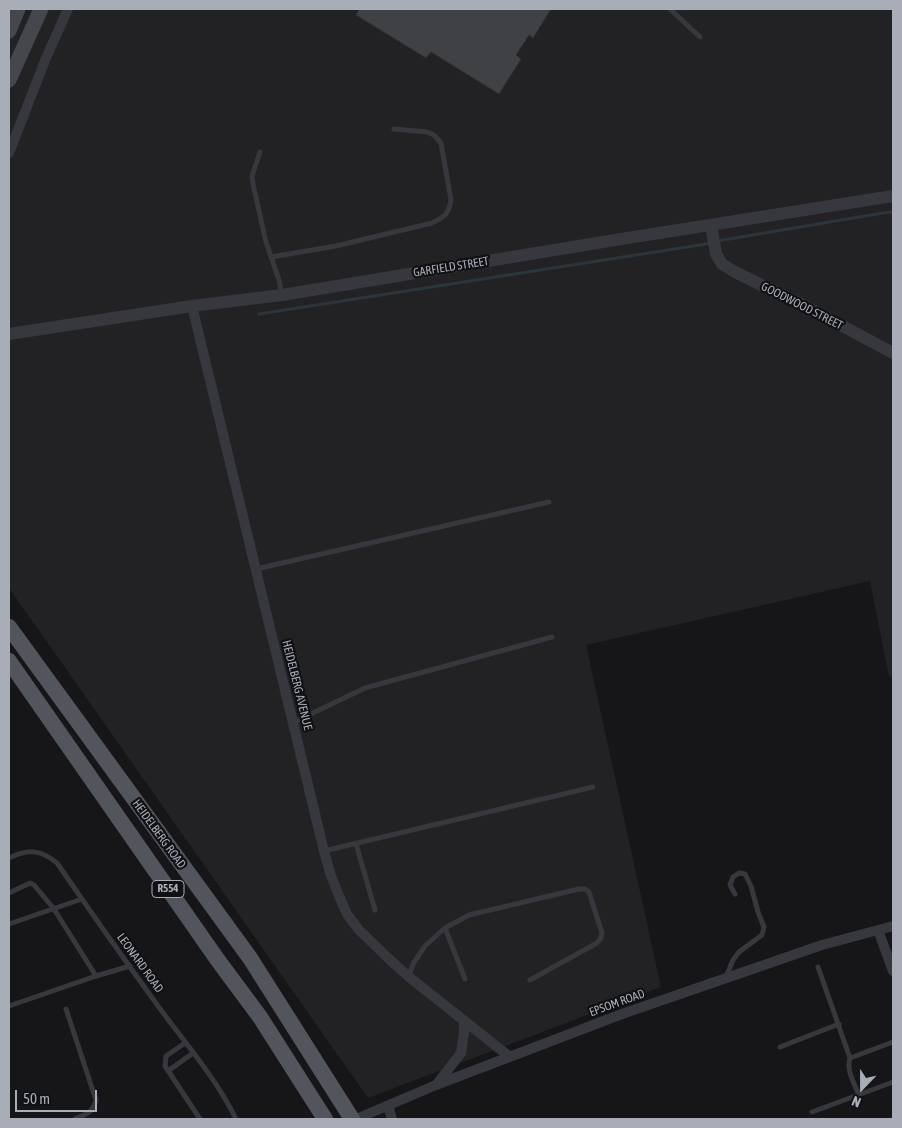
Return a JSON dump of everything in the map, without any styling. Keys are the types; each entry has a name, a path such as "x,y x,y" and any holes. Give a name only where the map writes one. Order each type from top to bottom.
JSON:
{"main road":[{"path":"9,31 18,9"},
{"path":"9,80 40,9"},
{"name":"HEIDELBERG ROAD","path":"9,628 250,958 352,1119"},
{"name":"HEIDELBERG ROAD","path":"9,661 217,959 260,1017 325,1119"}],"street":[{"path":"9,153 46,58 68,9"},
{"name":"GARFIELD STREET","path":"9,334 192,306 282,295 893,196"},
{"name":"GOODWOOD STREET","path":"711,225 716,254 722,264 893,353"},
{"name":"HEIDELBERG AVENUE","path":"192,306 324,851 330,872 347,914 359,930 409,977 510,1057"},
{"name":"EPSOM ROAD","path":"356,1119 436,1085 622,1014 822,945 893,926"},
{"path":"878,930 893,971"},
{"path":"436,1085 461,1053 464,1020"},
{"path":"388,1106 392,1119"}],"lane":[{"path":"670,9 700,37"},
{"path":"271,257 336,246 432,223 444,216 449,210 450,200 441,143 434,135 427,132 394,129"},
{"path":"260,152 252,176 253,184 266,242 282,295"},
{"path":"256,568 549,502"},
{"path":"294,722 365,688 552,637"},
{"path":"324,851 593,787"},
{"path":"356,844 375,910"},
{"name":"LEONARD ROAD","path":"9,858 28,852 38,852 47,855 57,863 193,1053 225,1099 236,1119"},
{"path":"726,978 733,960 739,952 762,935 764,927 751,886 744,874 739,873 733,877 730,885 735,894"},
{"path":"9,893 30,883 34,885 54,909 96,976"},
{"path":"409,977 413,964 425,946 445,928 469,915 579,888 585,889 589,892 602,933 601,938 597,943 530,980"},
{"path":"9,924 82,899"},
{"path":"445,928 464,978"},
{"path":"9,1006 130,966"},
{"path":"818,967 850,1058 848,1070 859,1095"},
{"path":"66,1009 96,1100 92,1111 75,1119"},
{"path":"780,1047 839,1024"},
{"path":"850,1058 893,1042"},
{"path":"185,1043 166,1056 164,1066 200,1119"},
{"path":"168,1071 193,1053"},
{"path":"812,1112 893,1082"}],"shaded area":[{"path":"9,9 893,9 893,676 889,677 870,581 586,645 661,987 368,1098 9,588"}],"building":[{"path":"360,9 551,9 533,38 529,35 516,55 521,59 499,94 431,52 426,58 356,15"}],"waterway":[{"path":"717,241 889,212 893,213"},
{"path":"259,314 710,243"}]}
